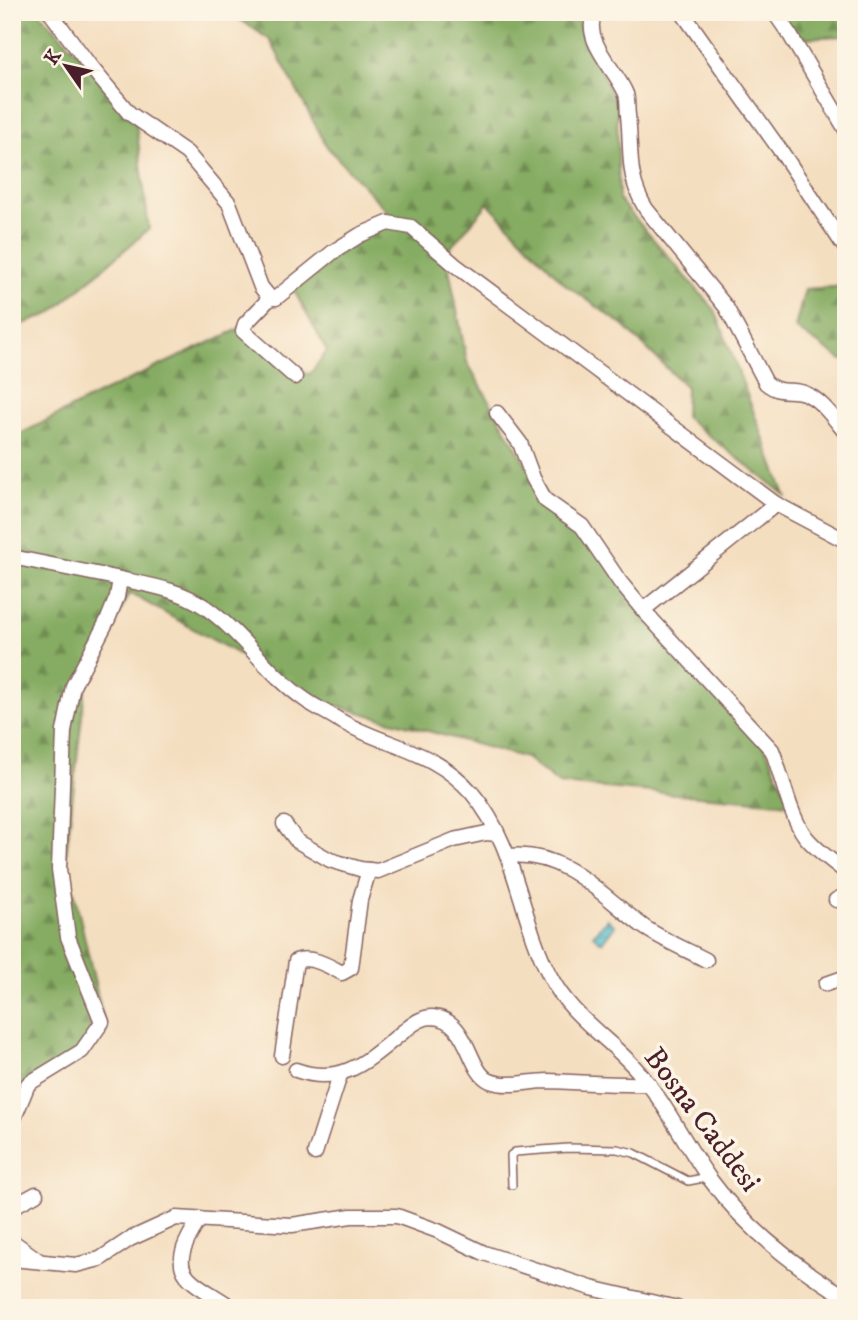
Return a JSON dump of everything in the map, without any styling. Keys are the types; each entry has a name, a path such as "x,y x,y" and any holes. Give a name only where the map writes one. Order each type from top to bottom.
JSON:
{"street":[{"path":"50,12 129,113 187,153 229,203 261,287 270,298"},
{"path":"595,12 590,28 626,95 635,192 726,307 766,383 783,392 803,392 815,400 846,433"},
{"path":"682,12 785,157 846,249"},
{"path":"774,12 846,130"},
{"path":"295,377 243,331 245,324 270,298 276,298 333,252 360,235 388,223 411,227 455,265 776,504 846,541"},
{"path":"497,413 520,443 533,478 545,500 582,526 620,582 643,610 772,750 783,777 791,809 804,835 824,856 846,872"},
{"path":"643,610 776,504"},
{"name":"Bosna Caddesi","path":"12,557 168,589 202,605 234,630 302,698 344,723 438,762 472,793 509,856 546,968 570,1007 618,1050 649,1084 709,1177 735,1208 784,1255 846,1297"},
{"path":"12,1123 28,1084 82,1051 102,1022 68,937 59,869 64,731 73,686 108,619 117,597 120,579"},
{"path":"284,824 297,841 307,848 330,860 369,870 378,870 454,840 486,833 497,834"},
{"path":"509,856 538,858 576,873 660,938 706,960"},
{"path":"282,1056 296,961 302,959 322,963 342,973 351,968 360,900 369,870"},
{"path":"826,984 846,977"},
{"path":"296,1070 311,1076 340,1075 358,1066 414,1022 429,1017 452,1025 463,1038 482,1076 491,1081 506,1084 546,1081 610,1085 649,1084"},
{"path":"315,1153 340,1075"},
{"path":"12,1207 36,1194"},
{"path":"12,1259 76,1265 100,1259 130,1239 176,1218 292,1225 351,1216 397,1216 438,1231 484,1253 520,1265 591,1288 677,1308"},
{"path":"200,1219 185,1241 181,1268 190,1280 233,1308"},
{"path":"12,1241 39,1261"}],"lane":[{"path":"512,1185 511,1155 515,1152 568,1148 617,1149 634,1153 688,1181 709,1177"}],"green space":[{"path":"12,12 39,12 135,115 149,229 50,314 12,328"},
{"path":"229,12 573,12 617,105 619,200 715,310 785,495 685,417 686,387 624,326 565,284 488,203 446,253 467,362 538,485 765,747 791,804 559,784 526,758 326,703 129,593 85,689 66,856 106,1032 29,1091 12,1129 12,438 237,330 309,375 327,351 291,285 388,212 327,147 270,40"},
{"path":"776,12 846,12 846,36 797,38"},
{"path":"846,286 846,360 842,360 795,328 805,289"}],"water":[{"path":"607,919 615,926 602,942 593,935"}]}
